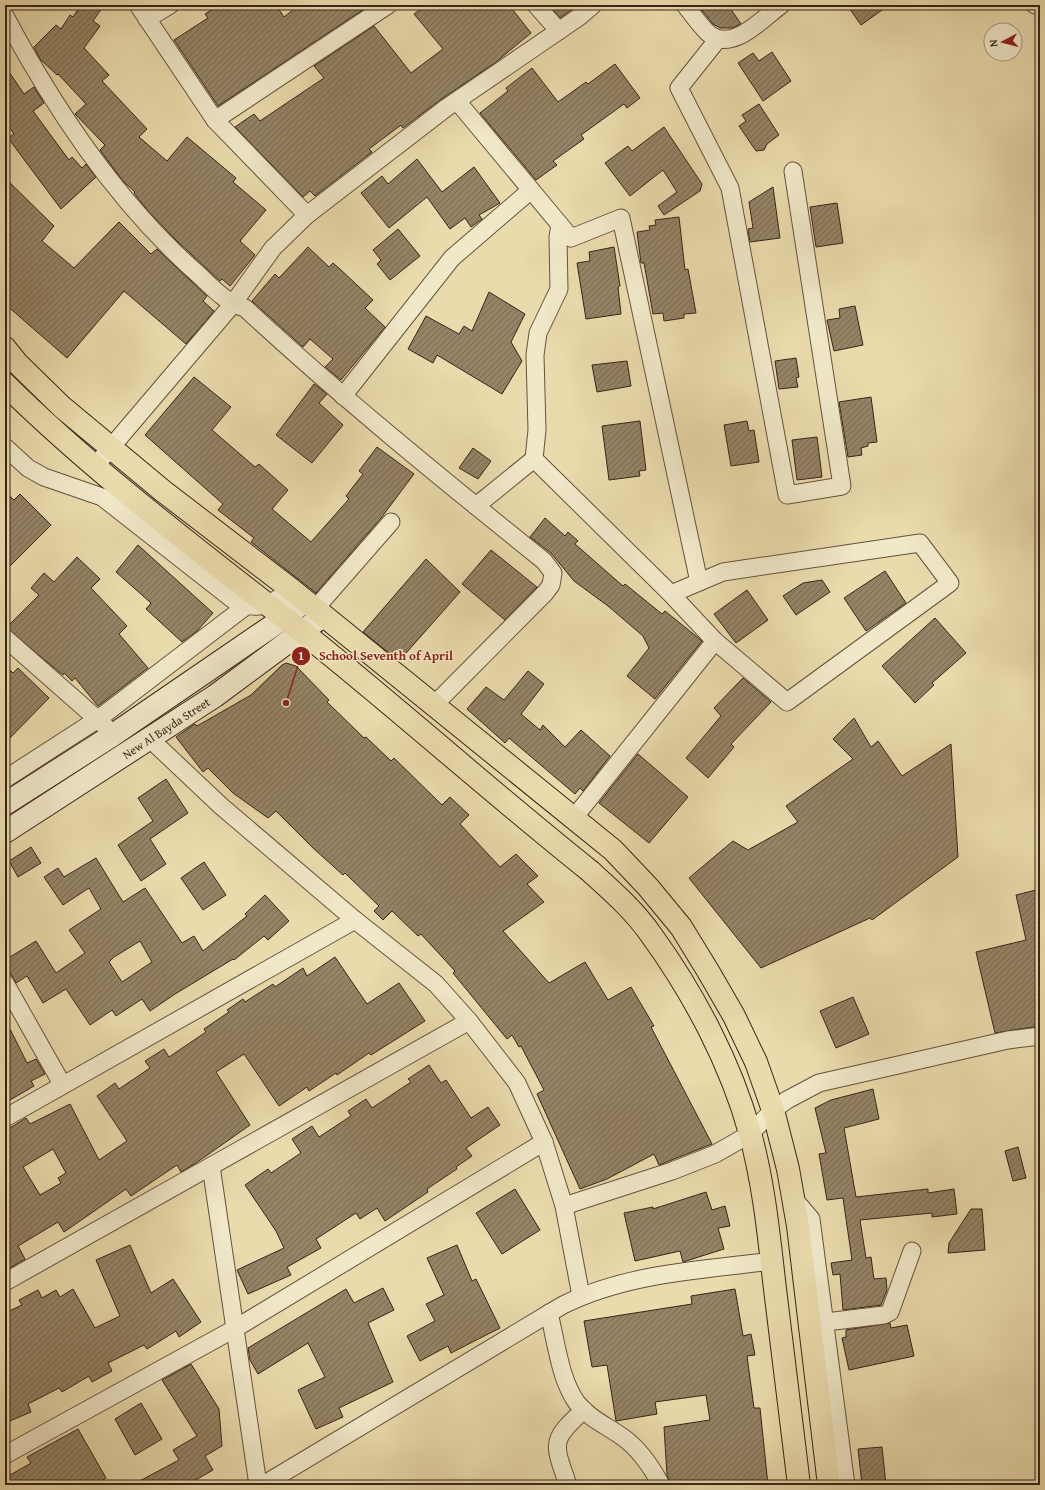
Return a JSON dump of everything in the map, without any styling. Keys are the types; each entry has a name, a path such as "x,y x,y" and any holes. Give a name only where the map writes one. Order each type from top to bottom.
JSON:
{"main road":[{"path":"5,348 17,363 62,407 163,491 309,604 613,850 648,887 680,927 734,1016 756,1062 773,1110 794,1199 829,1485"},
{"path":"5,384 47,425 148,510 302,632 590,871 622,900 652,935 698,1010 730,1078 750,1134 761,1189 772,1261 799,1485"}],"street":[{"path":"170,5 143,12 215,120 307,214"},
{"path":"215,120 388,5"},
{"path":"536,5 559,31"},
{"path":"96,465 232,305 272,248 307,214 457,100 559,31 593,5"},
{"path":"685,5 707,32 718,39 732,39 747,31 781,5"},
{"path":"1035,5 1040,6"},
{"path":"5,16 30,64 71,127 124,198 173,253 232,305 245,308 343,396 544,560 553,573 551,585 434,705"},
{"path":"718,39 679,88 730,188 787,495 842,486 793,171"},
{"path":"457,100 570,238 621,218 698,582"},
{"path":"343,396 452,258 531,190"},
{"path":"476,506 534,459 536,430 535,355 538,332 559,289 558,237 560,225"},
{"path":"5,447 28,468 44,477 102,497 236,602 246,606 276,612"},
{"path":"534,459 671,594 715,642 787,702 950,583 920,543 724,572 671,594"},
{"path":"309,604 391,522"},
{"name":"New Al Bayda Street","path":"5,804 112,735 276,612 309,604 302,632 215,696 5,832"},
{"path":"5,779 98,719 246,606"},
{"path":"5,638 66,694 98,719 127,753"},
{"path":"573,819 715,642"},
{"path":"150,738 221,806 355,920 436,984 469,1021 517,1083 544,1142 564,1206 581,1296"},
{"path":"5,1118 62,1084 355,920"},
{"path":"5,983 62,1084"},
{"path":"5,1282 469,1021"},
{"path":"564,1206 672,1171 715,1154 750,1134 773,1110 803,1091 837,1078 1008,1040 1040,1036"},
{"path":"5,1455 236,1328 544,1142"},
{"path":"211,1166 258,1485"},
{"path":"794,1199 811,1219 826,1322 846,1485"},
{"path":"826,1322 884,1315 890,1312 912,1252"},
{"path":"263,1485 549,1313 581,1296 605,1288 654,1276 772,1261"},
{"path":"549,1313 566,1382 576,1402 595,1420 636,1448 647,1461 661,1485"},
{"path":"568,1485 557,1453 557,1441 562,1430 584,1410"}],"building":[{"path":"81,5 104,5 93,21 100,26 84,48 109,75 102,81 147,129 139,137 167,161 187,137 236,178 233,182 266,210 240,241 255,255 230,286 222,279 220,281 177,241 149,212 134,193 135,192 123,181 100,150 105,145 75,114 86,104 58,74 57,75 40,59 34,47 56,25 61,29 70,15 73,17"},
{"path":"219,5 276,5 284,17 299,5 370,5 218,106 174,40 208,18 205,14"},
{"path":"426,5 509,5 531,33 496,62 440,100 403,128 401,125 369,149 372,152 315,196 310,191 303,197 235,127 254,114 260,121 324,78 314,66 374,26 411,73 443,49 414,14"},
{"path":"549,5 578,5 560,18"},
{"path":"705,5 728,5 741,24 732,28 720,28 713,24 700,8"},
{"path":"847,5 889,5 861,25"},
{"path":"772,52 791,81 763,101 738,63 753,53 759,61"},
{"path":"615,64 640,98 627,108 624,104 581,135 584,139 553,161 557,165 536,180 480,113 508,91 506,88 532,68 558,102 586,82 588,84"},
{"path":"5,66 24,94 34,87 44,103 33,111 69,160 72,157 82,168 86,164 96,177 61,209 8,138 14,134 5,121"},
{"path":"759,104 779,135 767,144 764,150 756,151 739,126 746,121 742,115"},
{"path":"664,127 702,184 700,191 664,215 658,206 677,192 663,170 630,196 605,163 628,146 632,151"},
{"path":"417,159 442,192 474,167 500,203 479,215 482,219 471,227 465,218 450,229 427,197 389,228 361,193 382,176 388,184"},
{"path":"5,178 54,226 42,241 74,268 119,222 151,254 157,249 207,296 203,301 214,311 186,344 124,291 67,358 5,304"},
{"path":"773,187 780,238 750,242 748,229 753,228 749,202"},
{"path":"837,203 843,243 816,247 810,207"},
{"path":"679,217 685,270 688,269 696,313 684,314 684,318 664,321 663,313 653,314 644,263 641,263 637,232 650,230 649,226 656,225 655,220"},
{"path":"398,229 420,256 390,280 377,264 381,260 373,250"},
{"path":"308,247 329,267 333,263 373,300 365,308 385,327 341,380 325,367 333,359 310,339 303,347 252,301 275,274 279,278"},
{"path":"614,247 620,286 618,287 621,314 586,319 577,263 590,261 589,252"},
{"path":"489,292 525,314 511,342 522,361 502,394 437,355 433,363 408,349 426,316 459,334 464,326 472,331"},
{"path":"855,306 863,345 834,351 827,320 840,318 839,309"},
{"path":"796,358 799,377 796,378 798,387 779,389 775,361"},
{"path":"627,361 631,386 597,392 592,365"},
{"path":"194,377 231,407 212,430 255,467 259,464 288,490 272,509 311,542 349,499 346,496 363,474 359,471 377,447 414,474 381,518 316,593 251,542 254,538 218,510 223,504 145,435"},
{"path":"314,384 327,394 319,403 343,425 312,463 276,435"},
{"path":"871,397 877,442 868,443 868,446 861,448 862,455 848,457 839,402"},
{"path":"640,421 646,470 639,471 640,476 609,480 602,426"},
{"path":"747,421 749,431 754,430 759,462 731,466 724,425"},
{"path":"817,437 822,477 797,480 792,440"},
{"path":"473,448 491,461 478,479 459,468"},
{"path":"5,492 14,500 20,494 51,525 5,571"},
{"path":"545,518 565,536 568,532 578,541 575,544 623,586 625,584 662,614 665,611 702,641 655,699 627,676 649,648 643,636 608,606 574,581 551,553 530,537"},
{"path":"138,545 213,613 197,631 182,642 146,609 151,603 116,572"},
{"path":"491,550 537,587 505,620 462,584"},
{"path":"77,557 100,579 91,588 127,626 119,634 148,668 98,706 75,678 72,681 64,673 63,675 6,628 39,595 31,588 44,573 54,582"},
{"path":"426,559 460,592 399,661 363,632"},
{"path":"885,571 906,603 866,631 844,598"},
{"path":"822,580 830,592 796,615 783,596 803,583"},
{"path":"747,590 768,620 736,643 714,614"},
{"path":"935,618 966,653 932,683 934,685 915,703 882,666"},
{"path":"286,663 296,666 329,700 327,702 364,738 366,737 391,761 394,758 442,805 450,797 469,815 460,824 500,867 516,854 538,876 527,884 544,902 503,931 549,983 585,962 608,1000 631,987 654,1026 651,1027 712,1144 659,1165 654,1154 607,1179 580,1189 537,1094 544,1090 521,1046 519,1047 512,1035 507,1039 453,973 455,971 421,934 418,936 392,911 383,920 374,911 379,906 345,873 343,875 313,848 276,811 268,818 233,793 208,768 203,772 176,737 195,724 197,726 251,695 282,665"},
{"path":"5,665 13,673 18,668 49,698 5,743"},
{"path":"528,671 544,684 521,714 540,730 543,725 565,747 581,730 610,756 583,791 580,788 575,794 509,738 505,743 467,709 486,687 504,700"},
{"path":"743,678 771,702 731,744 734,747 708,778 686,758 721,716 714,708"},
{"path":"854,718 871,747 878,741 902,776 951,744 958,857 872,920 870,918 761,968 689,878 733,841 748,850 798,822 786,806 853,759 833,739"},
{"path":"638,754 688,797 649,843 599,803"},
{"path":"166,779 188,813 150,839 166,864 141,881 118,845 153,821 138,798"},
{"path":"31,847 41,863 18,877 9,861"},
{"path":"96,858 123,902 145,888 182,943 194,936 203,951 247,916 245,914 265,895 289,921 268,940 264,936 234,960 233,959 175,994 150,1011 142,999 116,1016 112,1010 90,1025 66,989 43,1003 27,976 16,983 5,964 5,960 36,941 56,973 85,953 69,930 101,909 89,888 63,905 44,877 58,868 64,877","holes":["140,941 152,962 122,982 109,962 114,957"]},
{"path":"204,862 226,895 203,910 181,878"},
{"path":"1040,889 1040,1026 995,1033 976,952 1026,940 1016,895"},
{"path":"335,957 367,1004 399,983 425,1021 371,1055 369,1053 337,1075 336,1073 309,1091 307,1087 279,1106 244,1054 216,1072 250,1125 181,1172 177,1165 131,1196 126,1189 64,1232 58,1222 18,1246 25,1259 5,1271 5,1131 26,1118 30,1124 70,1104 99,1160 127,1141 97,1096 115,1083 119,1089 150,1068 145,1061 164,1049 169,1057 206,1032 204,1029 229,1012 227,1010 243,999 245,1002 273,984 275,987 303,968 307,976","holes":["53,1149 66,1173 58,1178 61,1183 40,1195 23,1167"]},
{"path":"853,997 869,1034 836,1048 820,1011"},
{"path":"5,1019 27,1063 36,1059 45,1074 31,1081 34,1086 5,1103"},
{"path":"429,1065 441,1083 446,1080 471,1118 488,1107 500,1125 466,1148 472,1156 456,1167 457,1169 427,1189 428,1192 385,1221 377,1208 360,1219 356,1213 316,1239 321,1248 287,1267 291,1275 248,1294 237,1270 284,1248 276,1231 245,1185 268,1169 271,1173 301,1153 292,1139 312,1126 319,1137 351,1116 348,1111 366,1099 372,1108 411,1082 408,1079"},
{"path":"873,1089 879,1119 844,1128 856,1197 928,1189 928,1193 954,1189 957,1214 932,1217 932,1213 860,1220 866,1258 871,1257 874,1279 886,1278 887,1290 881,1305 843,1310 840,1274 833,1275 831,1263 852,1260 843,1198 827,1200 819,1154 826,1153 815,1108 831,1100"},
{"path":"1018,1147 1026,1178 1013,1181 1005,1151"},
{"path":"515,1189 540,1230 502,1254 476,1213"},
{"path":"706,1192 712,1210 725,1206 730,1226 718,1228 724,1249 683,1262 680,1251 635,1261 624,1213 653,1207 653,1209"},
{"path":"971,1209 982,1209 985,1250 948,1253 949,1243"},
{"path":"130,1245 151,1293 173,1279 201,1322 179,1337 176,1331 147,1349 144,1345 108,1363 112,1371 92,1382 89,1376 62,1392 59,1388 28,1404 31,1412 5,1423 5,1313 22,1305 19,1300 38,1290 42,1298 56,1290 60,1297 73,1289 95,1328 120,1316 96,1260"},
{"path":"457,1245 472,1281 476,1279 500,1328 451,1353 448,1346 420,1361 407,1336 435,1321 426,1304 444,1295 427,1258"},
{"path":"383,1288 394,1310 368,1323 393,1382 339,1408 343,1417 316,1429 298,1390 325,1377 308,1343 258,1374 250,1360 248,1348 346,1289 354,1303"},
{"path":"735,1289 743,1336 751,1334 755,1355 747,1356 754,1408 760,1408 768,1485 671,1485 667,1475 664,1427 710,1420 706,1395 655,1402 657,1414 616,1421 607,1365 592,1367 584,1321 692,1304 691,1296"},
{"path":"890,1323 891,1328 907,1325 914,1356 849,1370 842,1338 846,1337 846,1330"},
{"path":"191,1364 219,1409 222,1446 205,1456 213,1470 187,1485 132,1485 179,1460 173,1450 197,1436 162,1380"},
{"path":"141,1403 162,1439 135,1455 115,1419"},
{"path":"78,1429 106,1478 94,1485 5,1485 5,1478 31,1463 27,1457"},
{"path":"882,1447 886,1485 862,1485 858,1449"}],"place":[{"name":"School Seventh of April","path":"286,703"}]}
